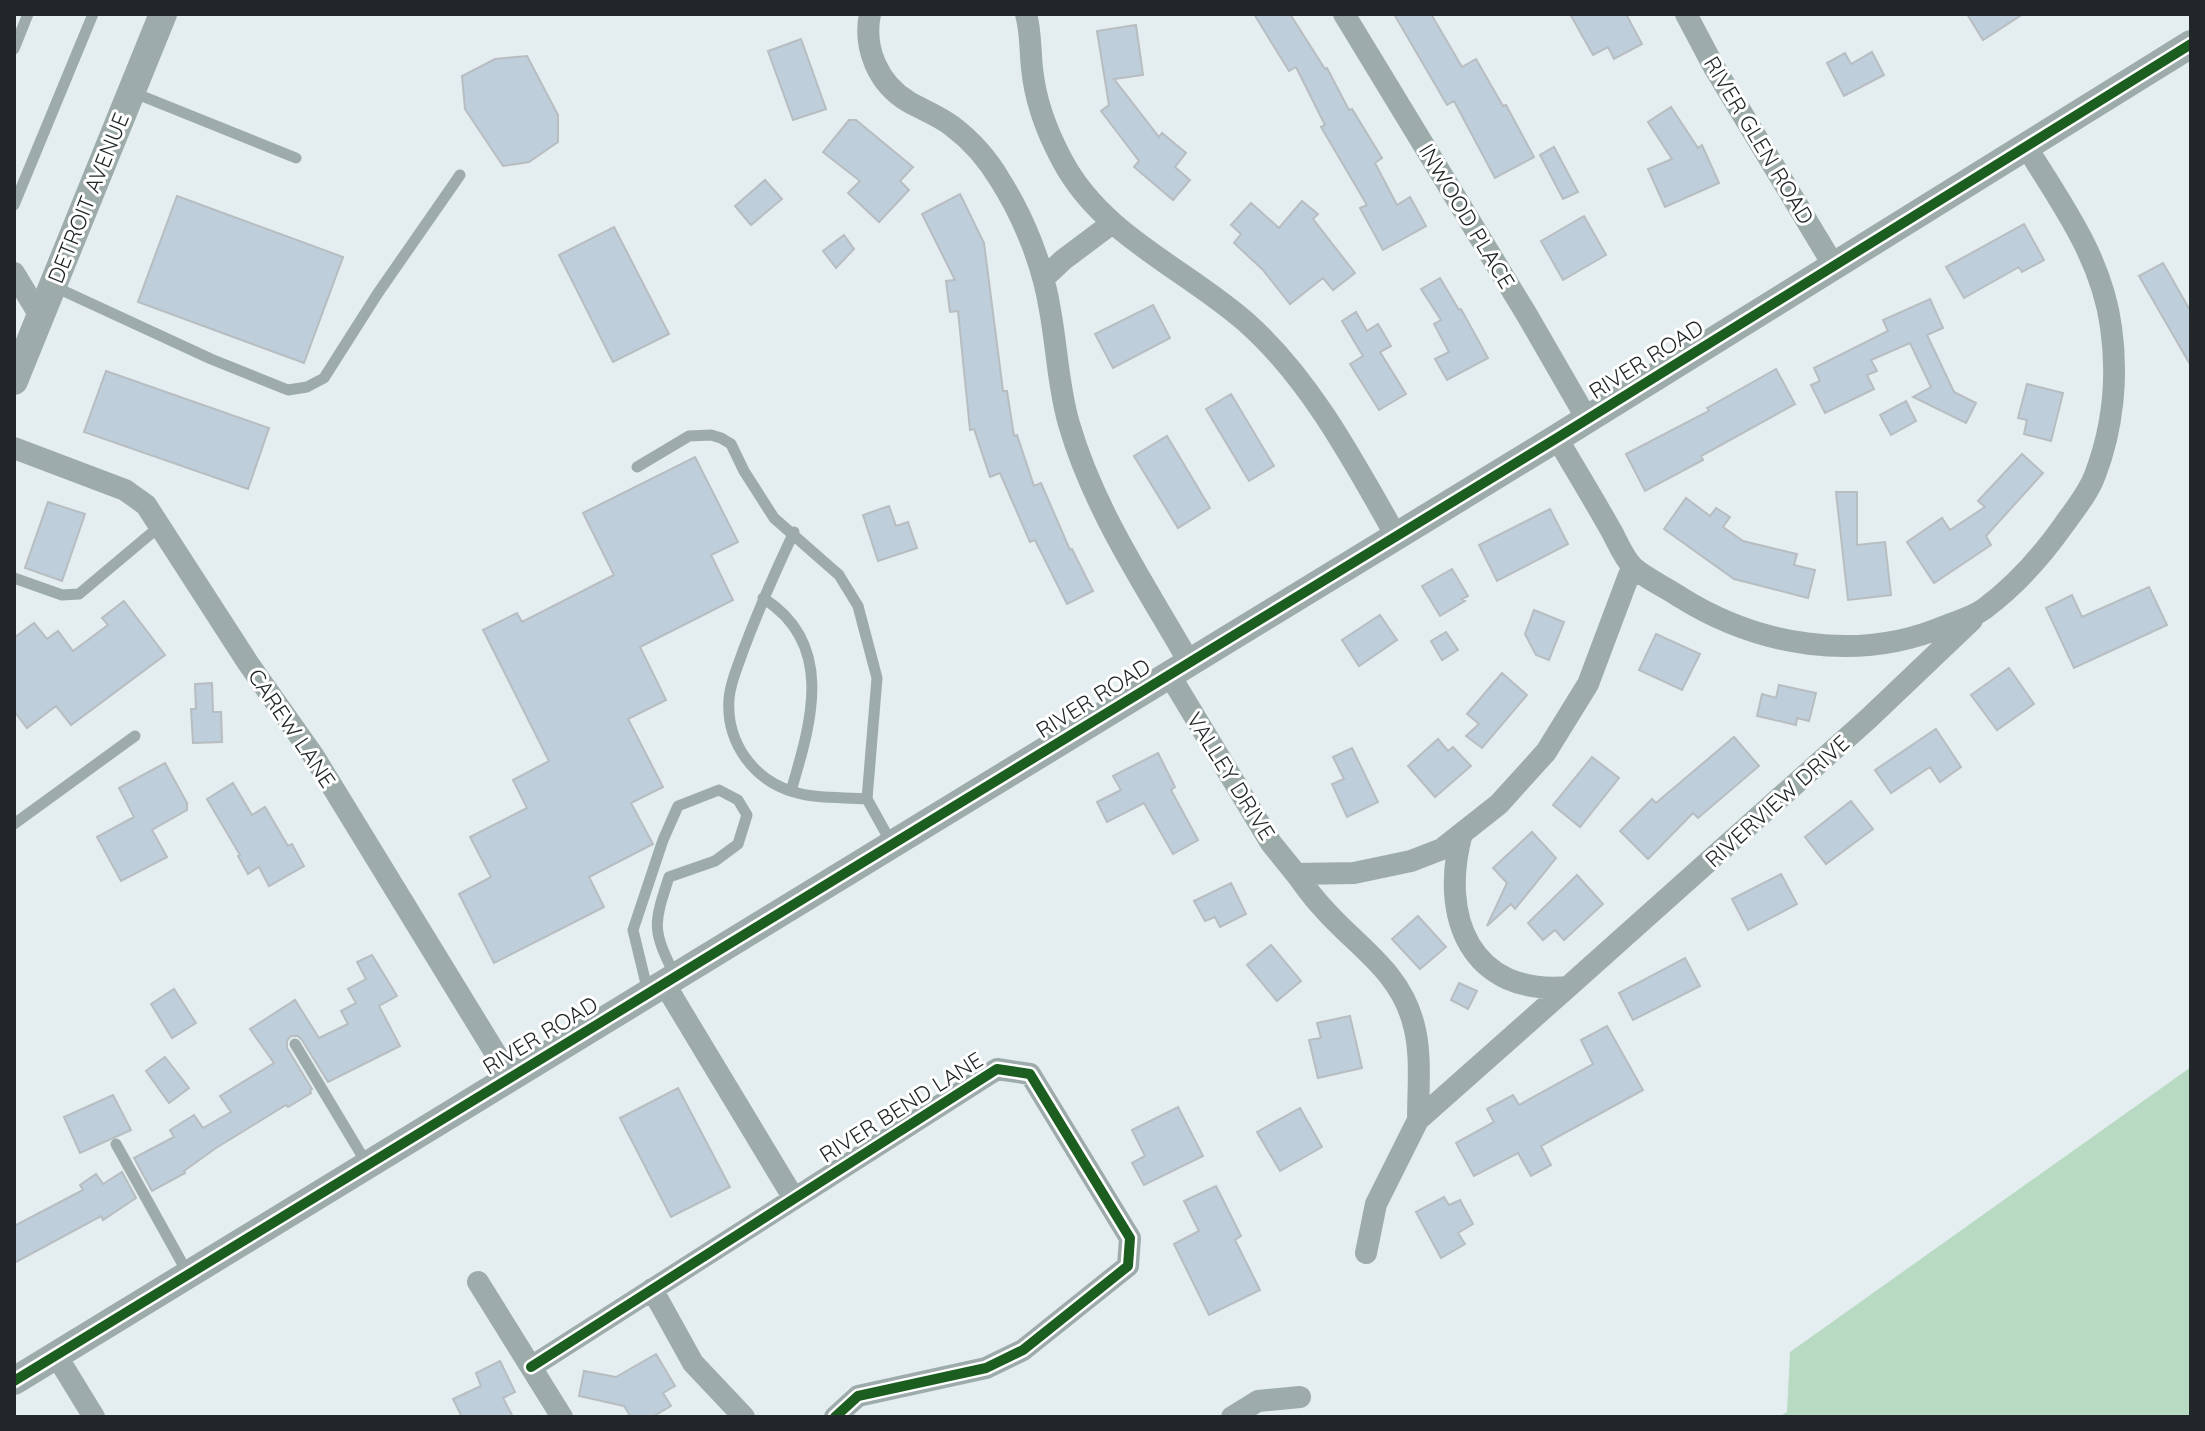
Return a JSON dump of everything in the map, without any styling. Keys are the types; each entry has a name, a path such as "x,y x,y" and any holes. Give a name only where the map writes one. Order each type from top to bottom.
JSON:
{"street":[{"name":"DETROIT AVENUE","path":"14,381 163,14"},
{"name":"VALLEY DRIVE","path":"870,14 867,27 869,48 876,68 889,86 905,100 949,123 970,140 1003,184 1028,234 1044,278 1068,421 1085,474 1179,668 1271,843 1324,910 1393,978 1406,1002 1414,1024 1418,1120"},
{"path":"1026,14 1040,108 1063,163 1085,195 1111,224 1236,314 1281,359 1352,460 1396,536"},
{"name":"INWOOD PLACE","path":"1344,14 1587,419"},
{"name":"RIVER GLEN ROAD","path":"1686,14 1714,67 1834,266"},
{"name":"RIVER ROAD","path":"14,1381 1557,438 2191,44"},
{"name":"RIVERVIEW DRIVE","path":"1366,1253 1376,1204 1418,1120 1868,719 2046,551 2083,497 2094,477 2112,409 2115,369 2111,325 2103,286 2092,256 2027,148"},
{"path":"1044,278 1111,224"},
{"path":"14,273 40,316"},
{"path":"1557,438 1632,567 1725,622 1797,644 1861,645 1897,641 1934,631 1981,611"},
{"name":"CAREW LANE","path":"14,448 125,490 146,505 248,663 313,755 510,1077"},
{"path":"1296,874 1378,870 1442,849 1499,804 1528,774 1565,725 1598,663 1632,567"},
{"path":"1462,833 1453,880 1455,909 1473,949 1491,969 1508,980 1531,987 1568,987"},
{"path":"662,984 793,1197"},
{"name":"RIVER BEND LANE","path":"531,1367 997,1069 1030,1074 1130,1238 1128,1266 1023,1350 986,1368 858,1396 835,1417"},
{"path":"478,1282 562,1417"},
{"path":"652,1289 693,1363 744,1417"},
{"path":"56,1355 94,1417"},
{"path":"1232,1417 1258,1401 1300,1397"}],"lane":[{"path":"14,49 28,14"},
{"path":"14,205 93,14"},
{"path":"131,92 296,158"},
{"path":"53,286 275,385 288,390 307,387 324,378 378,293 460,175"},
{"path":"637,467 689,436 721,438 731,444 774,518 794,532 839,575 858,606 877,678 867,799 892,844"},
{"path":"14,578 62,595 79,594 161,525"},
{"path":"794,532 763,598 736,672 729,699 732,726 740,751 755,771 773,784 819,797 867,799"},
{"path":"763,598 795,626 812,677 809,727 791,791"},
{"path":"14,824 135,736"},
{"path":"719,790 738,800 747,815 738,844 715,861 669,877 655,921 662,984 633,930 678,806 719,790"},
{"path":"295,1044 367,1164"},
{"path":"116,1144 188,1274"}],"green space":[{"path":"2191,1067 2191,1417 1778,1417 1787,1412 1790,1352"}],"building":[{"path":"1254,14 1290,14 1382,158 1375,163 1397,205 1410,197 1426,226 1383,250 1360,208 1367,205 1321,127 1325,125 1296,67 1289,71"},
{"path":"1394,14 1431,14 1462,67 1476,59 1534,157 1495,178 1454,101 1447,105"},
{"path":"1570,14 1626,14 1642,44 1614,59 1608,47 1593,55"},
{"path":"1967,14 2023,14 1983,40"},
{"path":"1136,25 1143,75 1114,79 1159,137 1162,133 1186,153 1175,167 1190,180 1173,200 1134,167 1139,161 1101,111 1109,105 1097,31"},
{"path":"801,39 826,109 793,120 768,51"},
{"path":"1872,52 1884,75 1844,96 1827,63 1845,53 1851,64"},
{"path":"527,56 558,115 558,142 529,162 503,166 465,109 462,76 495,59"},
{"path":"1671,107 1698,148 1702,145 1719,183 1665,207 1648,169 1672,159 1648,122"},
{"path":"849,120 856,120 913,167 900,181 909,190 879,222 848,193 860,181 823,152"},
{"path":"1554,147 1578,192 1563,199 1540,155"},
{"path":"765,180 782,199 751,225 735,206"},
{"path":"960,194 984,243 1003,391 1007,391 1014,436 1017,435 1034,486 1041,483 1070,550 1093,591 1067,604 1035,540 1030,542 1000,473 990,477 974,429 970,430 958,311 950,312 946,281 955,280 922,214"},
{"path":"177,196 343,257 304,363 138,302"},
{"path":"1302,201 1318,214 1313,219 1355,273 1333,290 1323,278 1290,304 1262,269 1234,243 1241,234 1231,225 1251,203 1279,228"},
{"path":"1584,216 1606,255 1563,280 1541,241"},
{"path":"2024,224 2044,260 2022,272 2019,267 1964,298 1946,267"},
{"path":"614,227 669,334 613,362 559,255"},
{"path":"844,235 854,249 836,268 823,251"},
{"path":"2163,263 2191,312 2191,366 2139,276"},
{"path":"1440,278 1488,358 1447,380 1435,359 1449,352 1434,324 1441,320 1421,289"},
{"path":"1930,299 1943,328 1927,335 1954,392 1976,403 1966,423 1913,397 1931,387 1910,343 1871,360 1877,371 1867,375 1874,389 1825,413 1811,385 1820,381 1814,368 1888,331 1883,320"},
{"path":"1153,305 1170,338 1113,368 1095,334"},
{"path":"1356,312 1367,331 1378,324 1391,346 1380,352 1406,394 1379,410 1350,364 1363,356 1342,321"},
{"path":"1776,369 1795,404 1645,491 1626,454 1709,411 1707,408"},
{"path":"106,371 269,428 248,489 84,432"},
{"path":"2027,384 2063,393 2051,441 2024,434 2027,420 2018,418"},
{"path":"1231,394 1274,466 1249,481 1206,409"},
{"path":"1906,401 1916,421 1891,435 1880,415"},
{"path":"1167,436 1210,508 1178,528 1134,456"},
{"path":"2022,454 2043,473 1986,536 1991,545 1934,583 1907,542 1942,518 1950,530 1985,507 1978,501"},
{"path":"695,457 738,542 711,555 733,600 640,647 666,700 628,719 663,787 631,803 653,844 589,877 604,907 494,963 459,894 491,877 470,837 527,808 513,780 549,761 483,630 517,613 522,622 614,575 583,513"},
{"path":"1836,492 1857,492 1857,545 1885,542 1891,595 1848,600"},
{"path":"1686,498 1710,516 1716,508 1730,517 1723,527 1743,541 1797,554 1794,565 1815,570 1808,598 1734,579 1664,529"},
{"path":"48,502 85,514 62,581 25,568"},
{"path":"889,506 896,526 908,522 917,548 878,561 863,515"},
{"path":"1550,509 1568,544 1497,581 1479,545"},
{"path":"1452,569 1468,596 1440,616 1422,586"},
{"path":"2149,587 2167,625 2074,668 2046,608 2072,595 2082,617"},
{"path":"124,601 165,655 71,725 56,706 27,728 14,711 14,638 34,623 47,639 58,631 73,651 108,625 102,618"},
{"path":"1534,610 1564,622 1549,660 1536,655 1525,634"},
{"path":"1380,615 1397,640 1359,666 1342,640"},
{"path":"1446,632 1458,650 1442,660 1431,641"},
{"path":"1656,634 1700,654 1682,690 1639,670"},
{"path":"2009,668 2034,704 1997,730 1971,695"},
{"path":"1502,673 1527,695 1482,748 1466,736 1479,724 1467,714"},
{"path":"212,683 213,712 221,712 222,742 193,743 191,709 196,709 195,684"},
{"path":"1779,685 1816,693 1809,721 1797,718 1796,725 1757,716 1762,694 1776,698"},
{"path":"1936,729 1961,767 1940,782 1930,767 1891,793 1875,770"},
{"path":"1734,737 1759,766 1698,818 1693,813 1648,859 1620,831 1652,799 1656,803"},
{"path":"1438,739 1448,751 1453,747 1471,766 1435,797 1408,766"},
{"path":"1352,748 1378,802 1347,817 1332,784 1344,779 1333,757"},
{"path":"1158,753 1175,787 1171,790 1198,840 1173,854 1144,803 1107,822 1097,802 1121,790 1113,776"},
{"path":"1592,757 1619,778 1580,827 1553,805"},
{"path":"165,763 187,803 187,810 152,830 167,857 121,881 97,837 134,817 119,788"},
{"path":"233,783 252,815 265,807 304,866 269,886 259,867 248,874 207,799"},
{"path":"1851,801 1873,829 1826,864 1805,837"},
{"path":"1532,832 1556,858 1515,909 1511,904 1487,926 1507,883 1493,868"},
{"path":"1781,874 1797,904 1748,930 1732,899"},
{"path":"1577,875 1603,904 1564,940 1555,930 1543,940 1528,923"},
{"path":"1231,883 1246,914 1220,927 1215,917 1205,921 1194,901"},
{"path":"1418,916 1446,947 1420,969 1392,939"},
{"path":"1271,945 1301,981 1277,1001 1247,965"},
{"path":"372,955 397,996 379,1006 400,1046 328,1082 302,1040 291,1036 287,1048 312,1089 311,1093 216,1148 185,1173 152,1191 134,1158 174,1137 170,1130 194,1115 203,1128 231,1112 220,1096 274,1063 250,1029 295,1000 319,1038 348,1024 341,1011 356,1003 348,989 366,979 357,962"},
{"path":"1685,958 1700,986 1633,1020 1619,993"},
{"path":"1459,983 1477,991 1468,1009 1451,1000"},
{"path":"174,989 196,1023 172,1038 151,1004"},
{"path":"1350,1016 1362,1068 1318,1078 1309,1040 1321,1038 1317,1023"},
{"path":"1607,1026 1643,1090 1541,1146 1551,1165 1531,1176 1518,1153 1474,1176 1456,1143 1494,1122 1487,1109 1513,1095 1519,1105 1593,1064 1581,1040"},
{"path":"165,1057 189,1088 169,1103 146,1071"},
{"path":"678,1088 730,1187 671,1217 620,1118"},
{"path":"113,1095 131,1130 80,1153 64,1117"},
{"path":"1178,1107 1203,1156 1144,1185 1132,1163 1145,1156 1132,1130"},
{"path":"1300,1108 1322,1147 1280,1171 1257,1132"},
{"path":"122,1172 136,1198 103,1220 101,1216 14,1263 14,1226 83,1190 80,1185 96,1174 103,1184"},
{"path":"1216,1186 1241,1236 1235,1240 1260,1290 1209,1315 1174,1244 1199,1231 1184,1201"},
{"path":"1444,1197 1449,1205 1460,1200 1473,1224 1458,1233 1465,1244 1441,1258 1416,1212"},
{"path":"656,1354 675,1386 663,1393 671,1406 652,1417 631,1417 624,1406 579,1396 584,1371 616,1377"},
{"path":"500,1361 515,1392 503,1398 513,1417 462,1417 453,1399 481,1386 476,1373"}],"cycle path":[{"path":"14,1381 1557,438 2191,44"},
{"path":"531,1367 997,1069 1030,1074 1130,1238 1128,1266 1023,1350 986,1368 858,1396 835,1417"}]}
